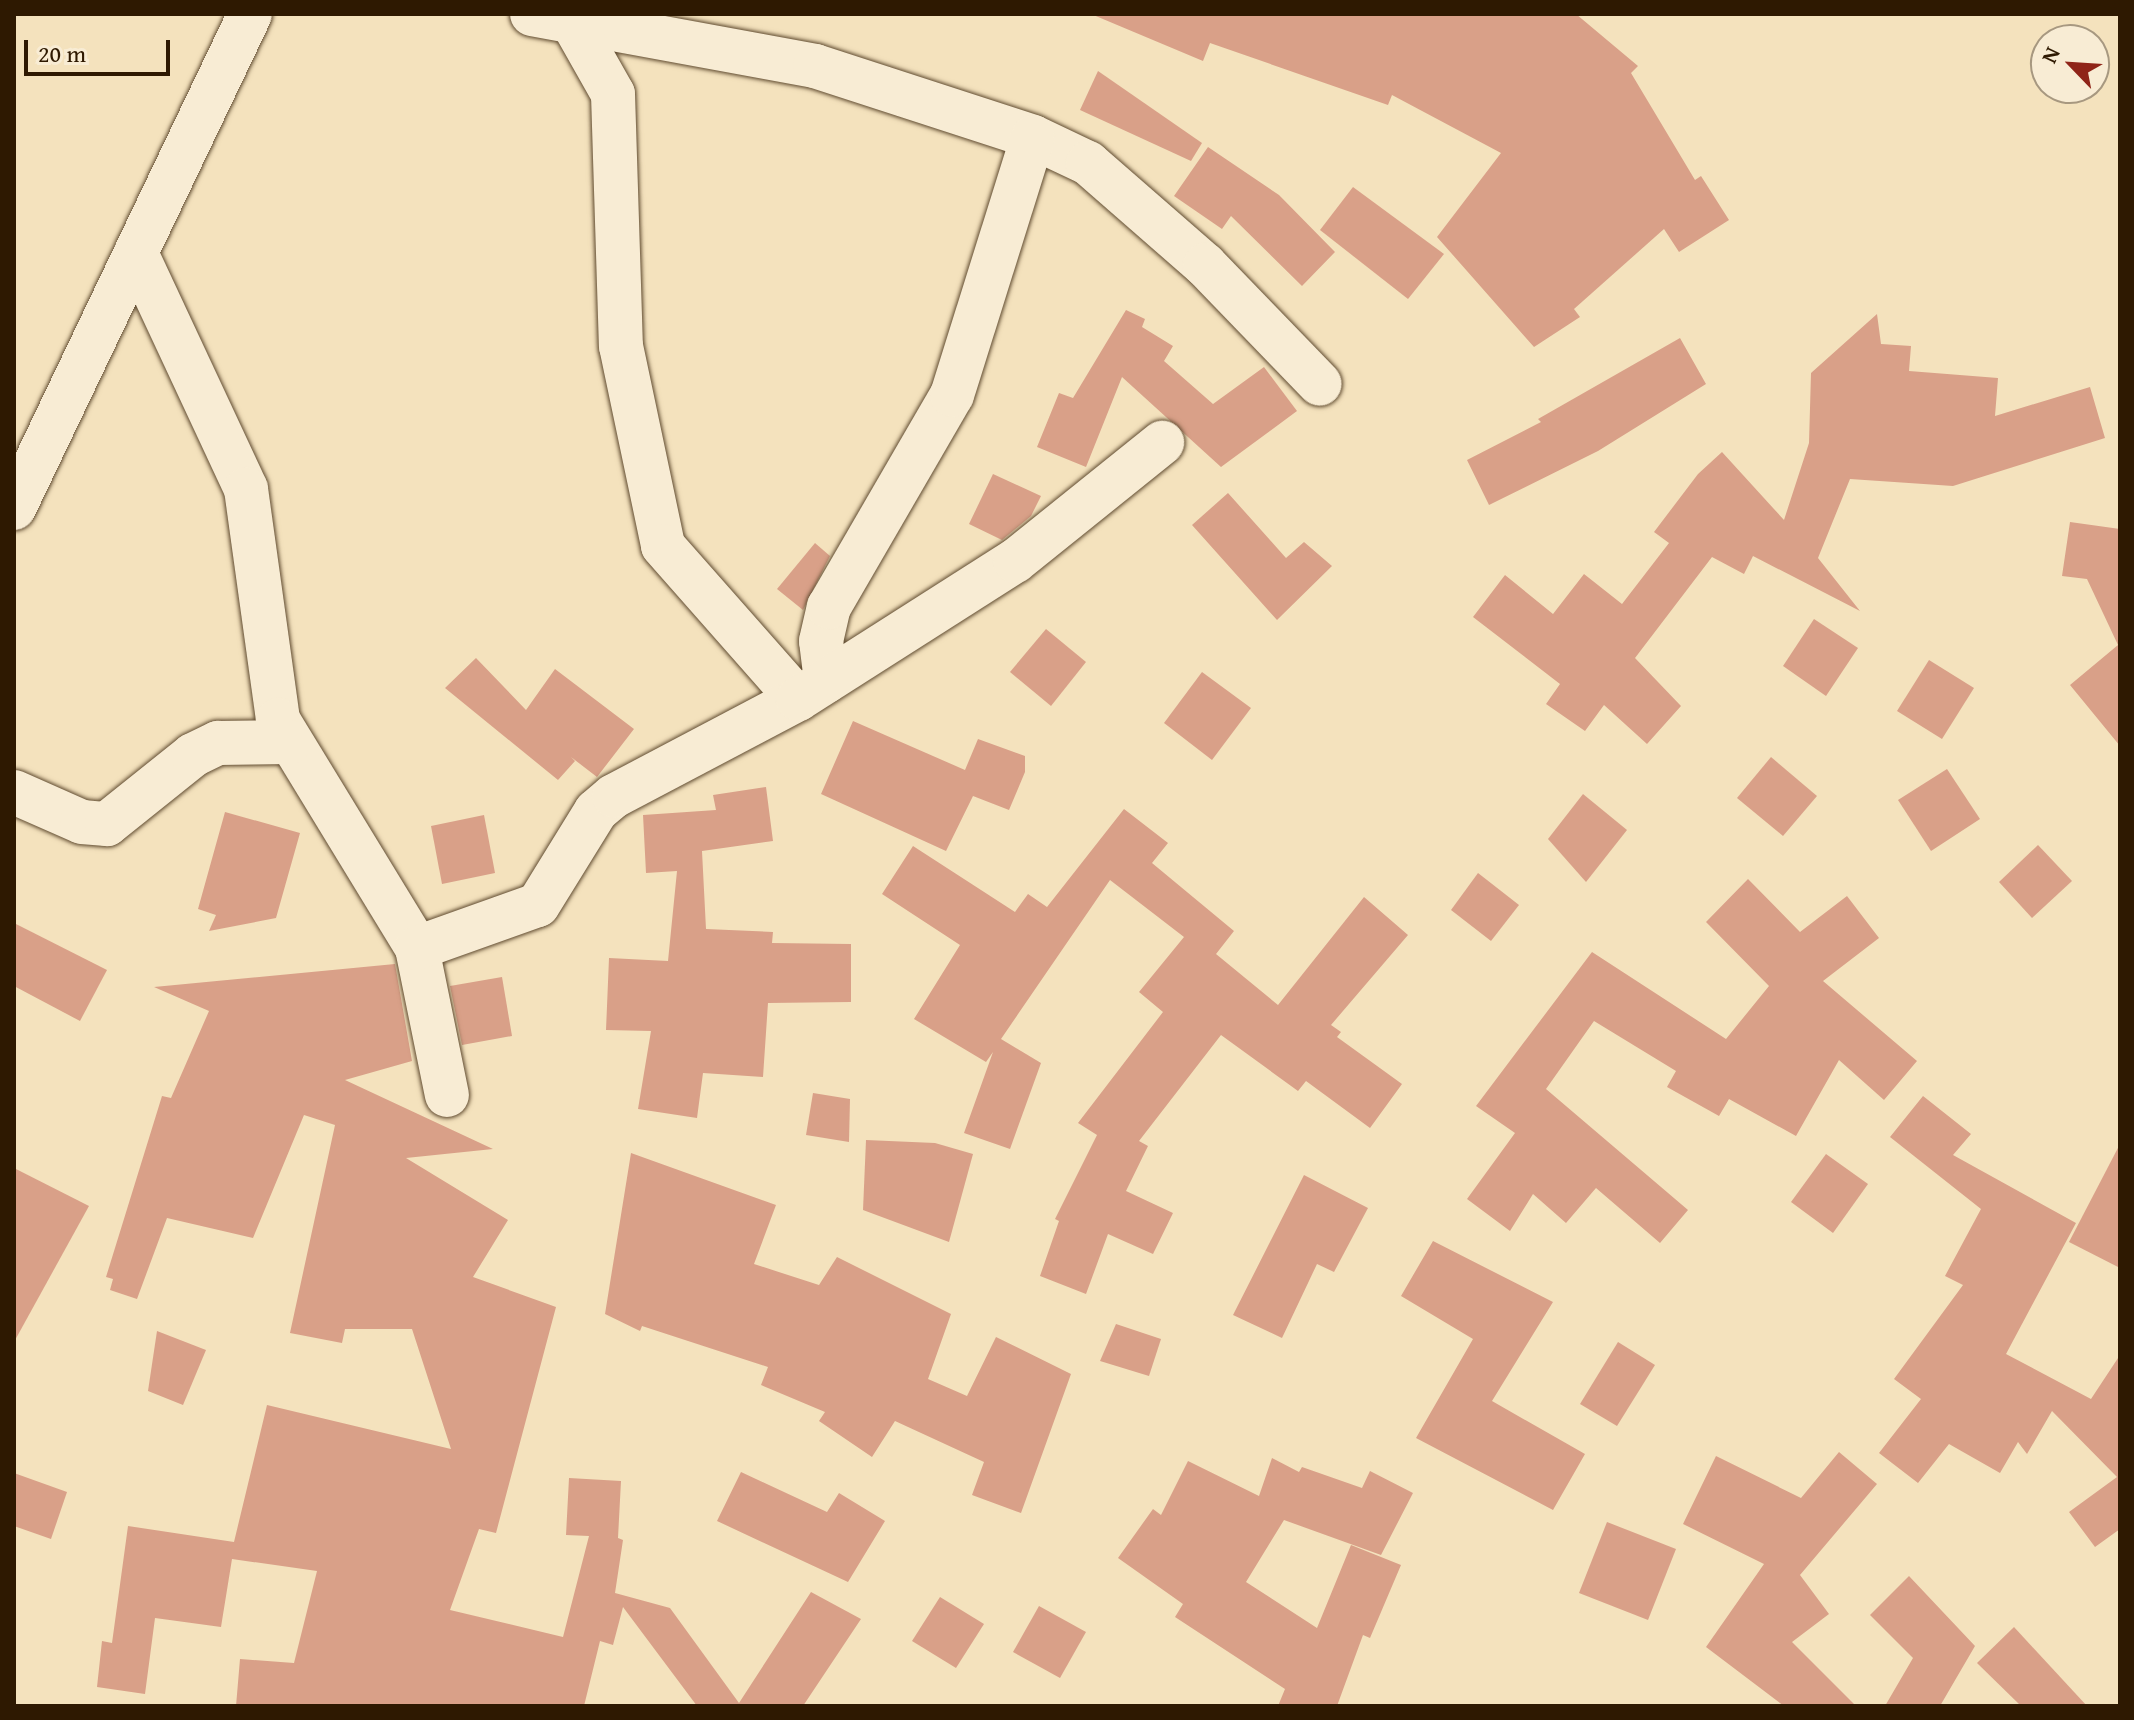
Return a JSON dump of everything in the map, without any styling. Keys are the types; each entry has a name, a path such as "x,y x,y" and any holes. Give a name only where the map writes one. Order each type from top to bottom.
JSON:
{"street":[{"path":"14,508 250,14"},
{"path":"532,14 574,25 697,42 815,66 1033,137 1088,163 1144,207 1320,384"},
{"path":"574,25 613,94 621,346 663,546 812,690"},
{"path":"812,690 829,607 952,395 1033,137"},
{"path":"136,253 246,489 274,700 290,742 417,948 447,1095"},
{"path":"417,948 538,905 552,889 596,811 614,796 812,690 1015,561 1162,443"},
{"path":"14,792 82,822 107,824 193,755 218,743 290,742"}],"building":[{"path":"1091,14 1576,14 1638,66 1631,73 1695,180 1701,176 1729,220 1679,252 1664,229 1574,309 1580,317 1534,347 1437,237 1501,153 1392,95 1388,105 1210,43 1203,61"},
{"path":"1098,71 1202,143 1191,161 1080,110"},
{"path":"1208,147 1279,195 1335,252 1302,286 1231,216 1222,229 1174,196"},
{"path":"1353,187 1444,254 1408,299 1320,230"},
{"path":"1126,310 1145,319 1142,327 1173,346 1164,361 1213,404 1264,367 1297,411 1221,467 1122,377 1086,467 1037,447 1059,393 1073,398"},
{"path":"1877,314 1881,344 1911,346 1909,371 1998,378 1995,416 2090,387 2105,438 1953,486 1850,479 1818,558 1860,611 1753,556 1744,574 1712,557 1635,658 1681,706 1647,744 1604,705 1585,731 1546,704 1560,684 1473,617 1505,575 1553,614 1584,574 1622,604 1669,543 1654,532 1698,474 1722,452 1784,520 1809,443 1811,373"},
{"path":"1680,338 1706,384 1598,451 1489,505 1467,460 1541,422 1538,419"},
{"path":"993,474 1041,496 1031,516 1002,540 969,524"},
{"path":"1228,493 1286,558 1304,542 1332,566 1277,620 1192,525"},
{"path":"2070,522 2120,529 2120,746 2070,685 2118,645 2087,579 2062,576"},
{"path":"815,543 830,556 803,610 777,589"},
{"path":"1814,619 1858,648 1826,696 1783,666"},
{"path":"1046,629 1086,662 1051,706 1010,672"},
{"path":"476,658 526,710 555,669 634,729 597,777 571,757 575,761 558,780 445,688"},
{"path":"1929,660 1974,688 1942,739 1897,711"},
{"path":"1202,672 1251,708 1212,760 1164,723"},
{"path":"853,721 965,770 978,739 1025,756 1025,772 1009,810 973,796 946,851 821,794"},
{"path":"1771,757 1817,796 1783,836 1737,798"},
{"path":"1947,769 1980,819 1931,851 1898,800"},
{"path":"766,787 773,841 702,851 706,929 773,932 772,943 851,944 851,1002 768,1003 763,1077 703,1073 697,1118 638,1109 651,1031 606,1030 609,958 668,961 677,871 646,873 643,815 716,810 713,795"},
{"path":"1583,794 1627,830 1586,882 1548,839"},
{"path":"1124,809 1168,843 1152,863 1234,931 1216,954 1278,1005 1364,897 1408,935 1331,1025 1341,1032 1337,1037 1402,1084 1370,1128 1306,1081 1298,1091 1221,1035 1139,1141 1148,1146 1126,1191 1173,1213 1153,1254 1108,1234 1086,1294 1040,1276 1059,1221 1055,1219 1097,1135 1078,1123 1163,1012 1139,992 1184,937 1110,880 1001,1039 1041,1063 1010,1149 964,1133 993,1052 986,1062 914,1019 960,945 882,894 913,846 1015,912 1028,894 1047,907"},
{"path":"225,812 300,833 276,918 209,931 216,915 198,909"},
{"path":"484,815 495,873 442,884 431,826"},
{"path":"2038,845 2072,881 2032,918 1999,882"},
{"path":"1478,873 1519,905 1491,941 1451,910"},
{"path":"1748,879 1800,932 1847,896 1879,938 1823,981 1917,1061 1884,1100 1839,1060 1796,1136 1729,1099 1719,1116 1667,1087 1676,1071 1594,1021 1546,1089 1688,1210 1660,1243 1596,1188 1566,1223 1533,1194 1510,1231 1467,1199 1515,1133 1476,1106 1592,952 1726,1039 1769,986 1706,922"},
{"path":"14,923 107,970 80,1021 14,986"},
{"path":"395,964 412,1061 345,1080 493,1149 406,1158 508,1220 473,1277 556,1307 496,1533 479,1529 450,1610 563,1637 589,1536 566,1535 569,1478 621,1481 618,1538 623,1540 615,1593 670,1608 739,1703 811,1592 861,1619 803,1706 697,1706 623,1607 613,1645 600,1641 584,1706 236,1706 240,1659 294,1663 317,1571 232,1559 221,1627 155,1618 145,1694 97,1687 102,1641 112,1643 128,1526 234,1542 267,1405 451,1449 412,1329 345,1329 342,1343 290,1333 335,1125 304,1115 253,1238 167,1218 137,1299 110,1290 113,1279 106,1277 162,1096 171,1098 209,1011 154,987"},
{"path":"502,977 512,1036 462,1045 450,986"},
{"path":"813,1093 850,1099 849,1142 806,1135"},
{"path":"1923,1096 1971,1134 1953,1155 2076,1223 2006,1354 2091,1399 2120,1355 2120,1529 2095,1547 2069,1512 2117,1477 2052,1411 2027,1454 2018,1442 2000,1473 1949,1444 1918,1483 1879,1453 1921,1399 1894,1379 1963,1285 1945,1276 1981,1209 1890,1137"},
{"path":"866,1140 935,1143 973,1154 949,1242 863,1210"},
{"path":"2120,1144 2120,1268 2069,1242"},
{"path":"631,1153 776,1205 754,1264 819,1285 837,1257 951,1314 928,1379 967,1396 996,1337 1071,1374 1021,1513 972,1495 984,1462 895,1421 872,1457 819,1421 825,1412 761,1385 768,1367 642,1326 640,1331 605,1314"},
{"path":"1826,1154 1868,1184 1833,1233 1791,1202"},
{"path":"14,1168 89,1206 14,1342"},
{"path":"1304,1175 1368,1208 1334,1272 1317,1264 1282,1338 1233,1315"},
{"path":"1433,1241 1553,1302 1492,1401 1585,1454 1553,1510 1416,1438 1473,1339 1401,1296"},
{"path":"1116,1324 1161,1339 1149,1376 1100,1361"},
{"path":"157,1331 206,1350 183,1405 148,1391"},
{"path":"1618,1342 1655,1365 1617,1426 1580,1404"},
{"path":"1839,1452 1877,1484 1800,1575 1829,1614 1792,1642 1856,1706 1784,1706 1706,1647 1764,1564 1683,1524 1716,1456 1801,1498"},
{"path":"1272,1458 1299,1472 1302,1467 1362,1488 1370,1471 1413,1493 1381,1555 1284,1520 1246,1582 1317,1628 1351,1545 1401,1565 1370,1638 1363,1635 1337,1706 1278,1706 1285,1689 1175,1617 1183,1604 1118,1558 1153,1509 1161,1515 1188,1461 1259,1496"},
{"path":"741,1472 827,1512 839,1493 885,1521 848,1582 717,1521"},
{"path":"14,1473 67,1492 51,1539 14,1526"},
{"path":"1607,1522 1676,1549 1648,1620 1579,1593"},
{"path":"1909,1576 1975,1646 1940,1706 1885,1706 1913,1658 1870,1615"},
{"path":"940,1597 984,1624 956,1668 912,1641"},
{"path":"1039,1606 1086,1632 1060,1678 1013,1652"},
{"path":"2014,1627 2087,1706 2021,1706 1977,1663"}]}
